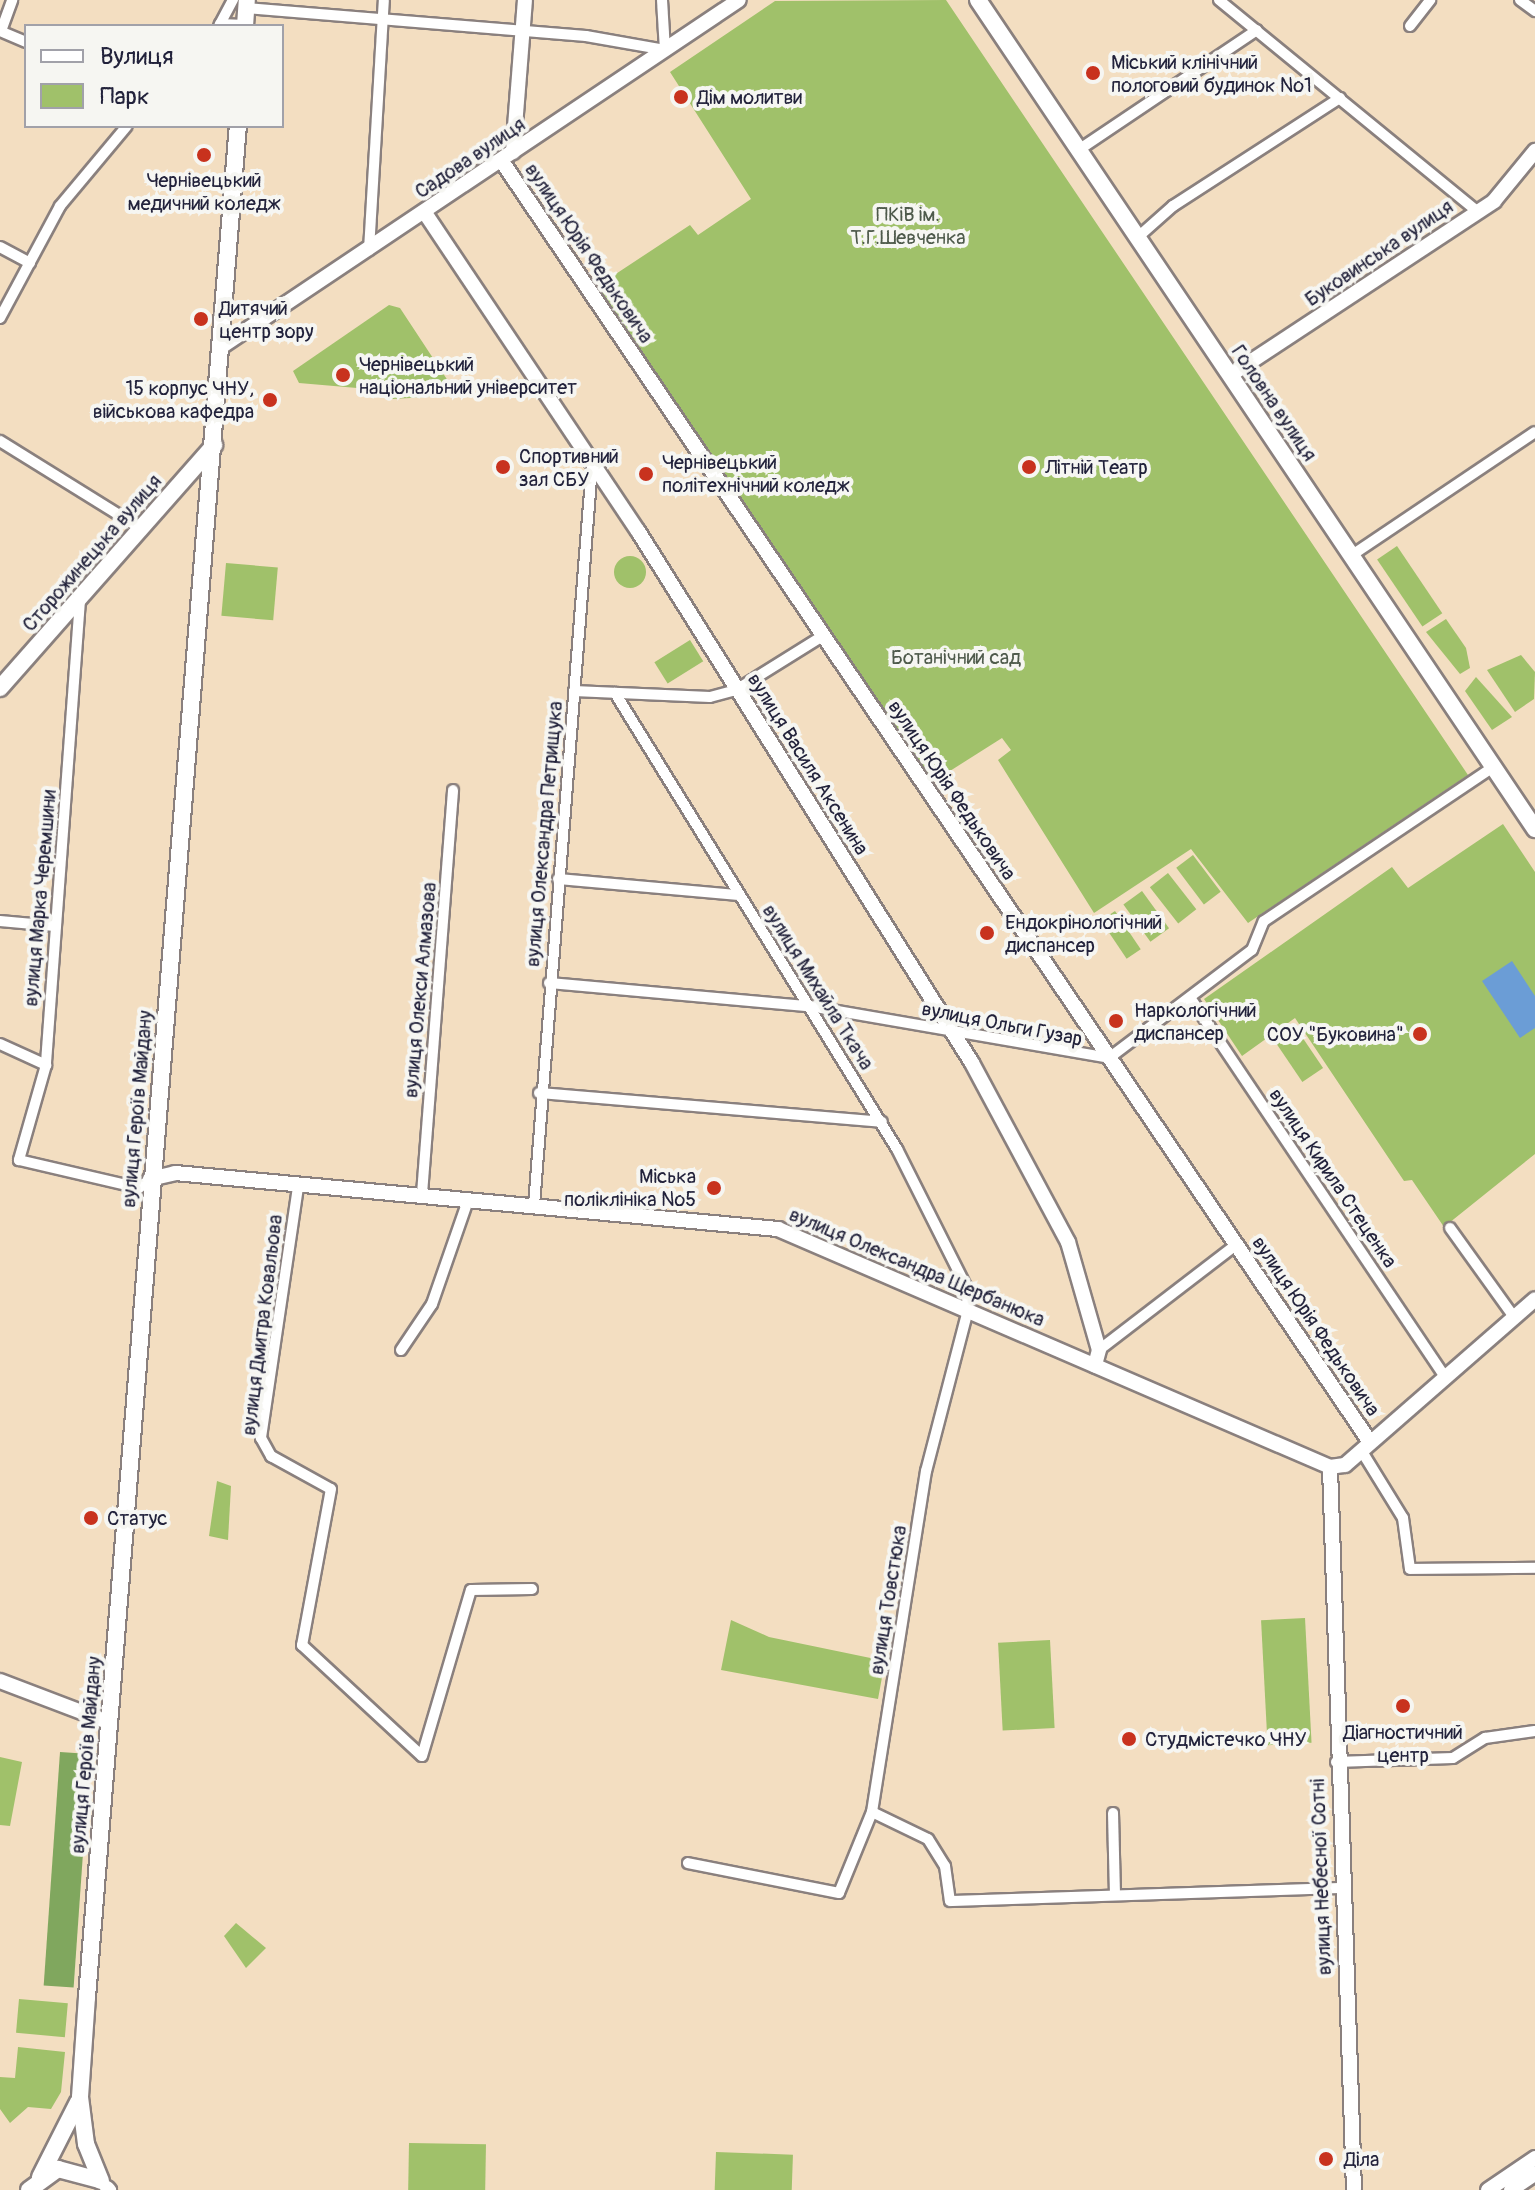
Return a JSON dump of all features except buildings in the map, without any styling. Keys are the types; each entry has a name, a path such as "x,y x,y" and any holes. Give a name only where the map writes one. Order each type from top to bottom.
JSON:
{"main road":[{"name":"Головна вулиця","path":"978,0 1535,829"},
{"name":"вулиця Героїв Майдану","path":"80,2097 150,1179 214,445 238,128"},
{"name":"Сторожинецька вулиця","path":"3,679 80,600 214,445"},
{"path":"30,2186 66,2137 80,2097"},
{"path":"80,2097 86,2144 106,2187"},
{"path":"30,2186 69,2168 106,2187"}],"street":[{"path":"12,0 0,31 24,41"},
{"path":"369,250 384,0"},
{"path":"507,156 525,0"},
{"path":"222,24 243,12 383,20 522,31 665,50 662,0"},
{"name":"Садова вулиця","path":"221,347 739,0"},
{"path":"1219,0 1477,211"},
{"path":"1410,26 1430,0"},
{"path":"1520,0 1535,11"},
{"path":"222,24 243,12"},
{"path":"1080,149 1257,30"},
{"path":"1138,237 1173,206 1340,98"},
{"path":"0,318 60,206 125,128"},
{"name":"Буковинська вулиця","path":"1232,374 1477,211 1508,188 1535,151"},
{"name":"вулиця Юрія Федьковича","path":"507,156 824,635 1237,1244 1366,1446"},
{"name":"вулиця Василя Аксенина","path":"425,213 592,466 954,1034 1068,1242 1097,1357"},
{"path":"0,247 30,263"},
{"path":"1352,555 1535,432"},
{"path":"0,441 142,529"},
{"name":"вулиця Олександра Петрищука","path":"534,1205 539,1093 592,466"},
{"name":"вулиця Марка Черемшини","path":"80,600 46,1065 19,1160 53,1171 139,1188 150,1179"},
{"path":"574,691 694,699 736,690 824,635"},
{"name":"вулиця Михайла Ткача","path":"615,693 882,1122 966,1286 968,1310"},
{"name":"вулиця Ольги Гузар","path":"549,983 809,1006 954,1034 1109,1058 1252,950 1264,921 1492,768"},
{"name":"вулиця Олекси Алмазова","path":"422,1194 453,790"},
{"path":"558,879 739,895"},
{"path":"0,921 55,926"},
{"name":"вулиця Кирила Стеценка","path":"1191,999 1445,1377"},
{"path":"0,1044 46,1065"},
{"path":"539,1093 882,1122"},
{"name":"вулиця Олександра Щербанюка","path":"150,1179 175,1173 298,1187 469,1198 778,1229 968,1310 1097,1357 1330,1467"},
{"name":"вулиця Дмитра Ковальова","path":"298,1187 261,1438 271,1456 331,1489 302,1645 422,1756 471,1590 532,1589"},
{"path":"401,1350 432,1304 469,1198"},
{"path":"1450,1228 1514,1317"},
{"path":"1097,1357 1237,1244"},
{"path":"1330,1467 1366,1446 1535,1299"},
{"name":"вулиця Товстюка","path":"688,1863 839,1893 872,1812 923,1485 968,1310"},
{"path":"1366,1446 1403,1518 1410,1569 1535,1568"},
{"name":"вулиця Небесної Сотні","path":"1330,1467 1336,1762 1354,2190"},
{"path":"0,1681 108,1722"},
{"path":"1336,1762 1453,1758 1485,1738 1535,1731"},
{"path":"872,1812 934,1846 945,1866 947,1900 1342,1888"},
{"path":"1113,1813 1115,1895"},
{"path":"1488,2190 1535,2158"},
{"path":"1511,2190 1535,2174"}],"green space":[{"name":"ПКіВ ім. Т.Г.Шевченка","path":"946,0 1468,775 1248,923 1191,849 1094,913 998,760 1011,750 1002,738 931,783 596,287 690,225 698,235 751,199 670,72 775,1"},
{"path":"389,305 400,308 452,387 447,396 392,399 392,391 299,383 293,371"},
{"path":"1397,546 1442,613 1422,627 1377,559"},
{"path":"630,556 642,560 646,572 642,584 630,588 618,584 614,572 618,560"},
{"path":"226,563 278,568 273,620 221,616"},
{"path":"1446,619 1466,648 1470,668 1460,674 1426,632"},
{"path":"690,640 703,661 668,683 654,662"},
{"path":"1521,655 1535,672 1534,699 1515,712 1487,670"},
{"path":"1476,677 1512,717 1492,730 1465,691"},
{"name":"СОУ \"Буковина\"","path":"1503,824 1535,872 1535,1154 1444,1227 1412,1180 1404,1181 1295,1018 1242,1056 1204,999 1392,867 1408,888"},
{"path":"1193,855 1221,892 1204,904 1176,868"},
{"path":"1168,873 1196,909 1178,923 1150,887"},
{"path":"1142,891 1169,928 1150,942 1123,905"},
{"path":"1115,911 1141,949 1127,959 1101,921"},
{"path":"1294,1025 1323,1068 1302,1082 1273,1039"},
{"path":"217,1481 231,1486 228,1540 209,1536"},
{"path":"1305,1618 1312,1743 1268,1745 1261,1620"},
{"path":"731,1620 769,1637 885,1661 878,1699 721,1670"},
{"path":"1050,1640 1055,1728 1003,1731 998,1643"},
{"path":"60,1752 90,1754 74,1988 44,1985"},
{"path":"0,1757 22,1762 10,1826 0,1825"},
{"path":"236,1923 266,1948 246,1968 224,1936"},
{"path":"19,1999 68,2003 65,2037 16,2033"},
{"path":"18,2047 65,2052 61,2092 51,2109 28,2107 10,2123 0,2109 0,2077 15,2078"},
{"path":"409,2143 486,2144 485,2190 408,2190"},
{"path":"716,2152 793,2155 792,2190 715,2190"}],"water":[{"path":"1512,961 1535,996 1535,1028 1520,1038 1482,981"}],"place":[{"name":"Міський клінічний пологовий будинок №1","path":"1093,73"},
{"name":"Дім молитви","path":"681,97"},
{"name":"Чернівецький медичний коледж","path":"204,155"},
{"name":"Дитячий центр зору","path":"201,319"},
{"name":"Чернівецький національний університет","path":"343,375"},
{"name":"15 корпус ЧНУ, військова кафедра","path":"270,400"},
{"name":"Спортивний зал СБУ","path":"503,467"},
{"name":"Літній Театр","path":"1029,467"},
{"name":"Чернівецький політехнічний коледж","path":"646,474"},
{"name":"Ендокрінологічний диспансер","path":"987,933"},
{"name":"Наркологічний диспансер","path":"1116,1021"},
{"name":"СОУ \"Буковина\"","path":"1420,1034"},
{"name":"Міська поліклініка №5","path":"714,1188"},
{"name":"Статус","path":"91,1518"},
{"name":"Діагностичний центр","path":"1403,1706"},
{"name":"Студмістечко ЧНУ","path":"1129,1739"},
{"name":"Діла","path":"1326,2159"}],"park label":[{"name":"Ботанічний сад","path":"956,657"}]}
